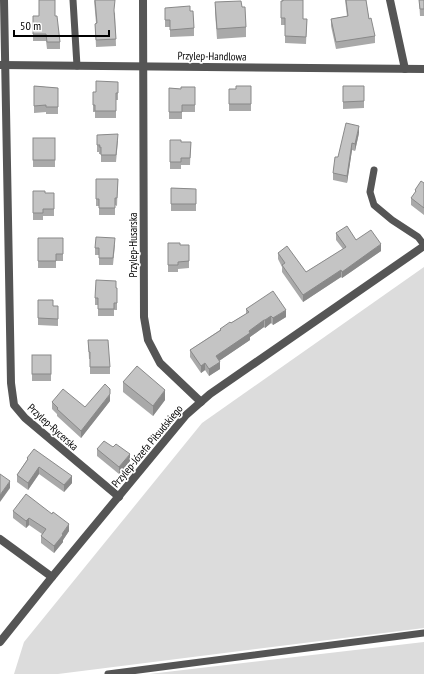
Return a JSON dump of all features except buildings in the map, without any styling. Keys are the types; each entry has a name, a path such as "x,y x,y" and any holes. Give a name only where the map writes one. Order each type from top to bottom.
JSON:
{"street":[{"name":"Przylep-Rycerska","path":"4,0 3,65 11,383 14,404 24,418 118,497"},
{"name":"Przylep-Husarska","path":"143,0 144,317 148,340 160,363 201,402"},
{"path":"390,0 405,69"},
{"name":"Przylep-Handlowa","path":"3,65 424,69"},
{"name":"Przylep-Józefa Piłsudskiego","path":"0,642 186,415 210,394 424,246"},
{"path":"0,539 52,577"}],"lane":[{"path":"73,0 77,66"},
{"path":"374,170 370,192 374,205 392,220 418,237 424,246"},
{"path":"108,674 424,633"}],"shaded area":[{"path":"424,267 424,628 58,674 14,674 24,642 202,423"},
{"path":"424,642 424,674 149,674"}]}
